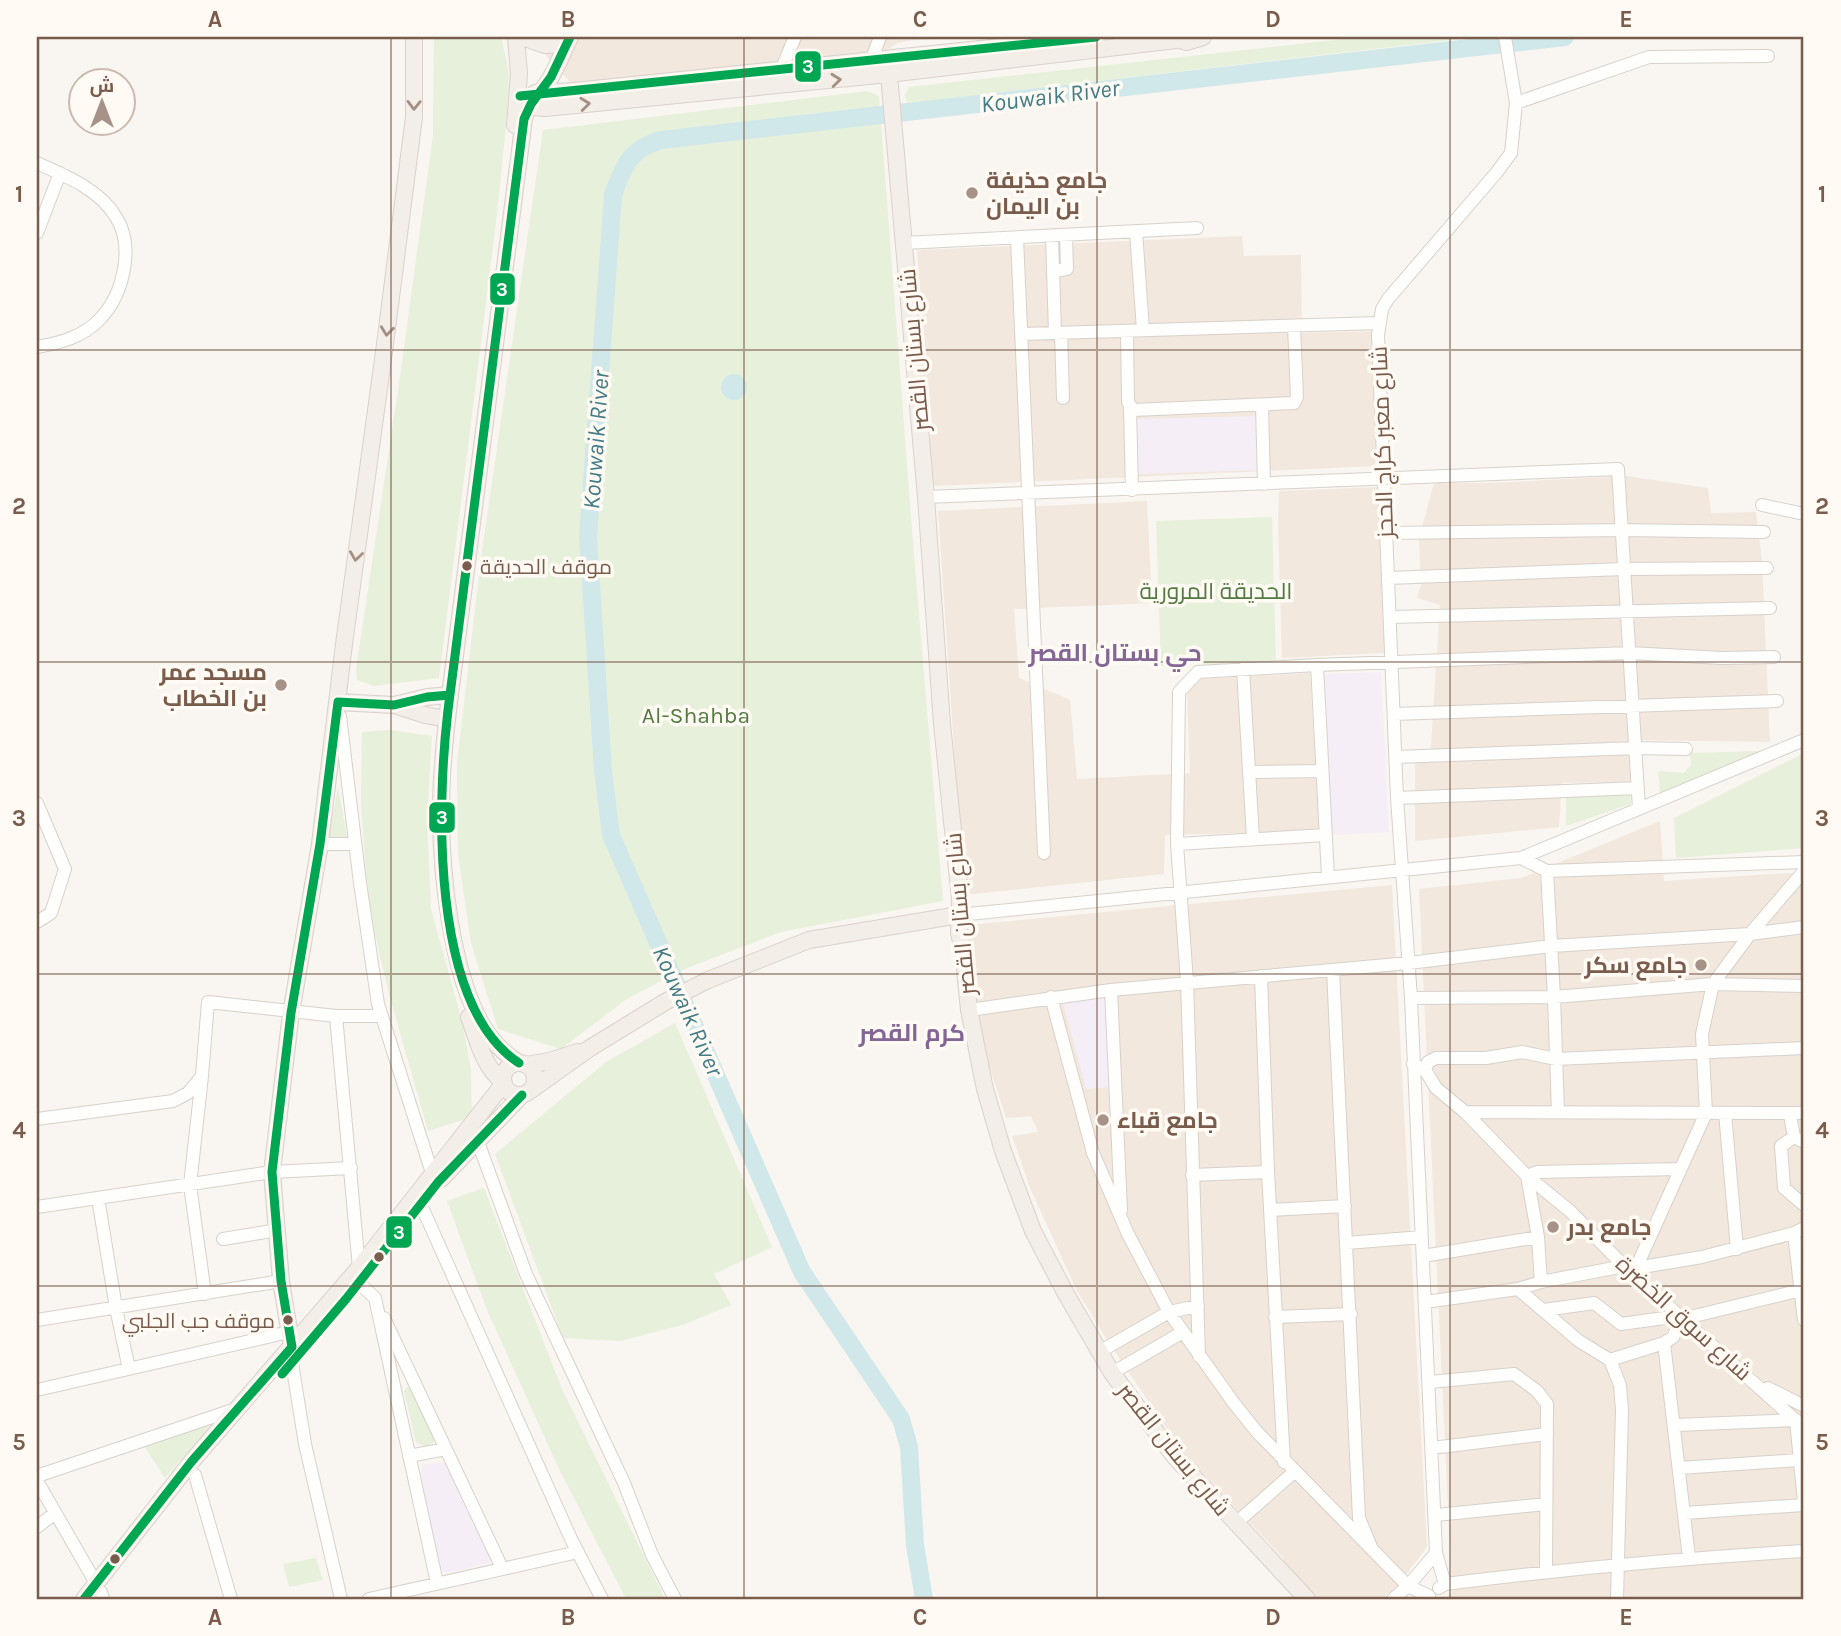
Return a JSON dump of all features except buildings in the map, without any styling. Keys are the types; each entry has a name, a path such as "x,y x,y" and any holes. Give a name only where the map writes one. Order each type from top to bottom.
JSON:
{"main road":[{"path":"84,1599 99,1594 195,1475 291,1347 281,1280 272,1172 291,1013 320,844 414,117 414,37"},
{"path":"516,37 521,103 436,777 435,823 445,935 459,988 485,1062 509,1091 525,1094 590,1048 665,1002 708,980 809,940 959,915"},
{"path":"522,37 545,45 568,40"},
{"path":"521,103 542,92 565,92 1097,37"},
{"path":"521,103 545,108 890,82 1173,38 1186,42 1205,37"},
{"path":"542,92 568,40"},
{"path":"554,72 555,82 565,92"},
{"name":"شارع بستان القصر","path":"890,82 926,497 942,724 960,899 959,915 969,1010 985,1089 1003,1151 1038,1241 1112,1373 1175,1457 1307,1599"},
{"path":"394,705 447,695"},
{"path":"338,702 394,705 444,719"},
{"path":"99,1594 192,1461 291,1347 359,1276 439,1181 535,1081 533,1071 499,1047 482,1026 469,993 453,931 444,875 441,814 444,719"},
{"path":"359,1276 504,1082 507,1069 522,1064 549,1061 590,1048"}],"street":[{"path":"781,70 795,37"},
{"path":"871,61 880,37"},
{"name":"شارع معبر كراج الحجز","path":"1446,1584 1436,1553 1422,1237 1419,1067 1411,998 1397,799 1379,323 1388,299 1511,153 1516,103 1505,37"},
{"path":"1516,103 1649,57 1768,56"},
{"path":"37,163 88,188 117,218 125,237 125,261 113,301 100,319 66,341 37,347"},
{"path":"37,233 60,173"},
{"path":"904,243 1197,228"},
{"path":"1136,232 1143,330"},
{"path":"1052,236 1063,397"},
{"path":"1053,271 1067,269 1066,236"},
{"path":"1017,238 1044,853"},
{"path":"1022,334 1379,323"},
{"path":"1130,407 1133,410 1294,403 1297,401 1294,326"},
{"path":"1127,331 1132,490"},
{"path":"1262,405 1264,484"},
{"path":"926,497 1618,468 1639,809"},
{"path":"1762,505 1804,513"},
{"path":"1386,533 1622,530 1764,533"},
{"path":"1388,578 1624,569 1767,568"},
{"path":"1390,617 1770,608"},
{"path":"1199,1356 1187,982 1177,844 1179,692 1198,672 1243,669 1630,653 1722,658 1774,657"},
{"path":"1317,665 1328,877"},
{"path":"1243,669 1253,838"},
{"path":"1394,714 1777,701"},
{"path":"338,702 355,844 381,1016 433,1176"},
{"path":"959,915 1521,858 1804,740"},
{"path":"1396,757 1636,748 1686,749"},
{"path":"1249,772 1322,771"},
{"path":"1397,799 1638,788"},
{"path":"37,803 65,869 51,913 37,922"},
{"path":"1177,844 1326,835"},
{"path":"320,844 355,844"},
{"path":"1521,858 1547,871 1804,862"},
{"path":"1630,1267 1706,1112 1702,1034 1713,984 1750,934 1804,870"},
{"path":"1547,871 1555,997 1558,1112"},
{"path":"969,1010 1051,997 1187,982 1409,963 1551,946 1750,934 1804,927"},
{"path":"1333,970 1359,1518 1374,1552"},
{"path":"1261,976 1268,1172 1284,1462"},
{"path":"1411,998 1555,997 1713,984 1804,986"},
{"path":"1111,990 1121,1219"},
{"path":"1051,997 1093,1153 1121,1219 1170,1312 1233,1402 1284,1462 1408,1586 1427,1597 1446,1584 1546,1571 1804,1551"},
{"path":"205,1294 190,1185 208,1002 291,1013 381,1016"},
{"path":"336,1016 359,1276 375,1298 502,1567"},
{"path":"1419,1067 1436,1058 1486,1058 1522,1052 1556,1059 1804,1048"},
{"name":"شارع سوق الخضرة","path":"1419,1067 1436,1088 1465,1112 1527,1176 1570,1211 1680,1318 1800,1424"},
{"path":"37,1119 173,1101 188,1093 202,1076"},
{"path":"1465,1112 1804,1114"},
{"path":"1725,1113 1737,1249"},
{"path":"1790,1115 1799,1140 1781,1146 1784,1188 1804,1207"},
{"path":"478,1142 526,1274 624,1483 652,1556 675,1599"},
{"path":"37,1207 272,1172 351,1168"},
{"path":"1541,1282 1538,1237 1527,1176 1537,1172 1679,1169"},
{"path":"1192,1175 1268,1172"},
{"path":"98,1198 129,1369"},
{"path":"421,1205 578,1552 602,1599"},
{"path":"1270,1210 1345,1206"},
{"path":"223,1239 278,1230"},
{"path":"1425,1302 1518,1289 1541,1282 1737,1249 1799,1231 1804,1320"},
{"path":"1347,1243 1422,1237"},
{"path":"1423,1255 1538,1237"},
{"path":"37,1320 281,1280"},
{"path":"1518,1289 1579,1341 1610,1360 1620,1385 1622,1410 1617,1599"},
{"path":"1544,1310 1594,1303 1622,1324 1680,1318 1801,1290"},
{"path":"375,1298 437,1583"},
{"path":"1099,1352 1170,1312 1198,1306"},
{"path":"1275,1317 1350,1314"},
{"path":"1610,1360 1664,1343 1673,1337 1680,1318"},
{"path":"1112,1373 1183,1332"},
{"path":"1664,1343 1689,1558"},
{"path":"37,1390 129,1369 291,1347 305,1444 341,1599"},
{"path":"1430,1382 1514,1374 1544,1398 1547,1404 1548,1434 1546,1571"},
{"path":"1755,1382 1804,1406"},
{"path":"99,1594 37,1478 240,1408"},
{"path":"1675,1425 1800,1424 1804,1504 1684,1513"},
{"path":"1432,1448 1548,1434"},
{"path":"409,1456 446,1449"},
{"path":"1679,1468 1800,1460"},
{"path":"1235,1524 1294,1472"},
{"path":"195,1475 231,1599"},
{"path":"1436,1515 1546,1504"},
{"path":"37,1527 55,1513"},
{"path":"369,1599 578,1552"},
{"path":"1392,1599 1408,1586 1436,1553"}],"shaded area":[{"path":"530,37 989,37 913,40 898,43 882,52 575,88"},
{"path":"1242,236 1244,256 1301,255 1302,333 1372,331 1377,466 933,486 917,250"},
{"path":"1258,416 1259,470 1137,474 1136,419"},
{"path":"1626,476 1708,488 1711,513 1756,512 1762,562 1770,742 1633,740 1636,782 1562,783 1559,827 1415,841 1415,763 1430,761 1440,605 1417,598 1421,585 1419,538 1434,483"},
{"path":"1378,487 1385,653 1282,658 1279,491"},
{"path":"1147,501 1152,603 1014,609 1019,678 1070,700 1077,779 1190,773 1187,694 1201,679 1310,673 1320,831 1165,835 1164,874 964,895 938,511"},
{"path":"1381,672 1389,832 1331,835 1323,674"},
{"path":"1660,821 1664,881 1804,872 1804,1599 1444,1599 1452,1593 1419,889 1521,878"},
{"path":"1392,885 1427,1547 1392,1593 1387,1593 1384,1599 1319,1599 1277,1564 1284,1559 1182,1451 1077,1291 1030,1188 1012,1136 1038,1132 1031,1116 1006,1118 982,1044 968,925"},
{"path":"1108,994 1112,1087 1086,1089 1062,999"},
{"path":"432,1463 449,1466 491,1558 490,1563 445,1573 439,1568 421,1475 423,1465"}],"green space":[{"path":"434,37 501,37 509,73 507,115 439,678 374,686 357,680 356,669 433,135"},
{"path":"1362,37 1478,37 907,103 905,95 909,87"},
{"name":"Al-Shahba","path":"867,91 879,96 943,901 781,932 687,968 628,998 561,1049 498,1029 471,943 458,854 457,763 481,558 543,130"},
{"name":"الحديقة المرورية","path":"1272,517 1276,662 1161,666 1156,521"},
{"path":"390,730 432,736 427,820 431,909 463,1025 471,1071 472,1117 428,1131 389,994 368,905 361,804 362,732"},
{"path":"1763,751 1660,793 1658,771 1684,773 1691,765 1690,753"},
{"path":"1804,753 1804,848 1676,858 1674,818"},
{"path":"338,787 347,837 329,837"},
{"path":"1630,793 1631,804 1566,826 1566,796"},
{"path":"675,1023 772,1247 714,1274 731,1305 685,1324 620,1341 563,1338 495,1154 606,1062"},
{"path":"484,1188 562,1389 665,1599 626,1599 559,1469 487,1310 447,1201"},
{"path":"407,1387 412,1389 434,1437 434,1442 427,1447 416,1442 404,1391"},
{"path":"213,1423 165,1478 144,1446"},
{"path":"316,1558 323,1580 289,1587 283,1564"}],"water":[{"path":"734,374 743,378 747,387 743,396 734,400 725,396 721,387 725,378"}],"waterway":[{"name":"Kouwaik River","path":"924,1599 915,1545 909,1447 901,1419 802,1272 611,835 603,771 588,537 613,195 620,175 629,160 642,148 661,140 1565,37"}],"transit line":[{"name":"3","path":"519,1063 490,1035 469,996 455,950 446,900 442,847 444,749 524,119 531,104 551,77 570,37"},
{"name":"3","path":"520,96 1096,37"},
{"name":"3","path":"84,1599 192,1461 292,1347 281,1281 272,1172 291,1013 320,844 338,702 394,705 450,695"},
{"name":"3","path":"282,1374 346,1299 439,1181 522,1095"}],"place":[{"name":"جامع حذيفة بن اليمان","path":"972,193"},
{"name":"موقف الحديقة","path":"467,566"},
{"name":"مسجد عمر بن الخطاب","path":"281,685"},
{"name":"جامع سكر","path":"1701,965"},
{"name":"جامع قباء","path":"1103,1120"},
{"name":"جامع بدر","path":"1553,1227"},
{"name":"موقف جب الجلبي","path":"288,1320"}],"district":[{"name":"حي بستان القصر","path":"1115,653"},
{"name":"كرم القصر","path":"912,1033"}]}
